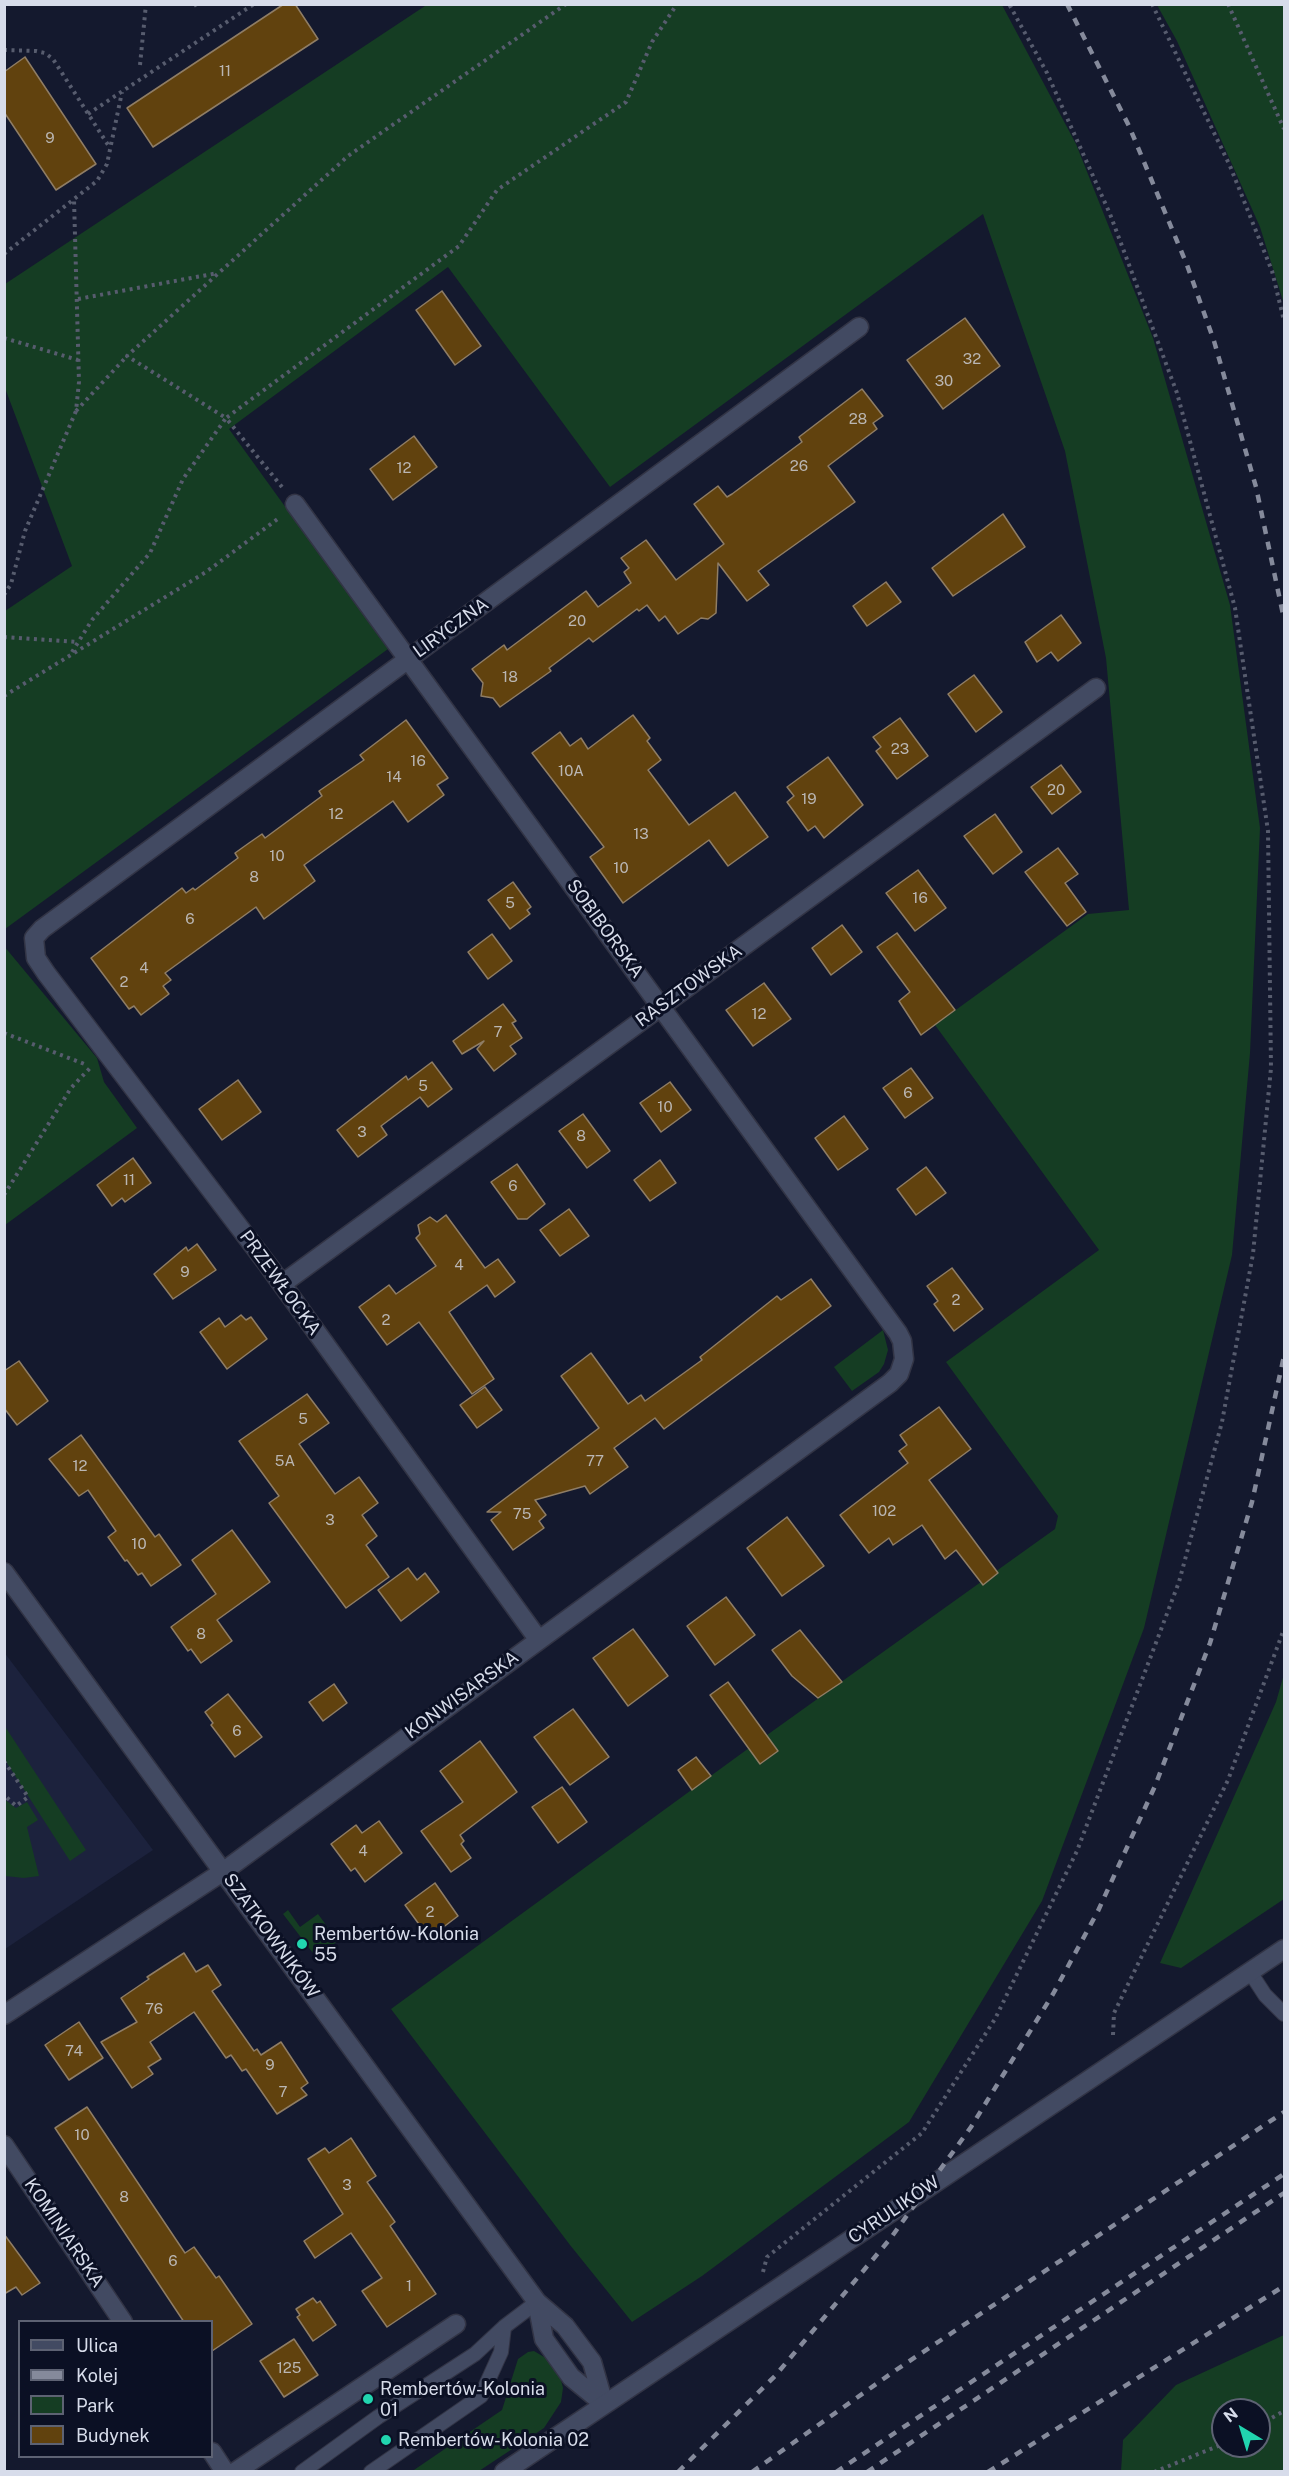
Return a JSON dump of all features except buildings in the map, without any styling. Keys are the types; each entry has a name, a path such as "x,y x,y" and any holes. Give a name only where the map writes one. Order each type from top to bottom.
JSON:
{"street":[{"name":"LIRYCZNA","path":"42,929 859,327"},
{"name":"SOBIBORSKA","path":"296,504 898,1334 902,1341 904,1359"},
{"name":"RASZTOWSKA","path":"282,1284 1096,688"},
{"name":"PRZEWŁOCKA","path":"42,929 34,938 36,958 282,1284 538,1639"},
{"name":"KONWISARSKA","path":"4,2015 224,1871 890,1383 899,1374 904,1359"},
{"name":"SZATKOWNIKÓW","path":"4,1572 537,2302 565,2326 592,2362 604,2404"},
{"name":"CYRULIKÓW","path":"504,2472 1284,1949"},
{"name":"KOMINIARSKA","path":"4,2145 122,2320"},
{"name":"SZATKOWNIKÓW","path":"537,2302 544,2339 572,2377 604,2404"},
{"path":"235,2472 456,2324"},
{"path":"213,2454 225,2472"}],"lane":[{"path":"1250,1972 1265,1995 1284,2014"},
{"path":"302,2472 378,2417 475,2354 504,2327 537,2302"},
{"path":"371,2472 481,2396 501,2352 504,2327"}],"path":[{"path":"140,65 146,4"},
{"path":"88,114 254,4"},
{"path":"76,411 127,356 348,156 566,4"},
{"path":"70,655 92,621 150,553 183,479 226,418 459,246 497,190 626,102 652,42 677,4"},
{"path":"754,2304 767,2257 922,2133 995,2019 1077,1851 1179,1582 1222,1422 1253,1254 1271,1068 1268,831 1235,608 1177,393 1110,213 1047,73 1009,4"},
{"path":"1152,4 1230,166 1272,271 1284,321"},
{"path":"1228,4 1284,129"},
{"path":"4,50 36,51 45,53 53,59 111,149"},
{"path":"4,254 97,181 107,164 122,92"},
{"path":"4,595 11,584 25,531 76,411 79,360 74,199"},
{"path":"78,299 219,273"},
{"path":"4,338 79,360"},
{"path":"4,696 206,572 296,504 226,418 127,356"},
{"path":"4,636 78,642"},
{"path":"4,1033 112,1077 130,1080"},
{"path":"4,1195 71,1088 90,1067"},
{"path":"1112,2064 1114,2013 1228,1780 1284,1629"},
{"path":"4,1761 28,1797 16,1806 4,1795"},
{"path":"1154,2472 1211,2449"}],"shaded area":[{"path":"4,1652 153,1850 5,1949 4,1949"}],"green space":[{"path":"428,4 1002,5 1076,144 1153,338 1230,605 1260,828 1250,1053 1232,1255 1144,1628 1042,1901 909,2122 702,2276 632,2322 570,2245 391,2009 749,1748 761,1764 778,1751 767,1735 1055,1529 1058,1516 946,1362 1099,1250 935,1025 1088,914 1129,910 1106,658 1065,451 983,214 610,487 448,267 229,429 388,649 5,929 5,611 72,566 5,388 5,284"},
{"path":"1157,5 1284,5 1284,304 1260,227 1177,41"},
{"path":"4,946 97,1058 104,1082 137,1128 5,1225"},
{"path":"883,1330 888,1350 884,1364 879,1372 852,1391 834,1367"},
{"path":"1284,1674 1284,1899 1181,1968 1160,1963 1276,1702"},
{"path":"4,1725 86,1850 70,1861 5,1760"},
{"path":"4,1799 16,1808 27,1802 38,1820 27,1827 39,1876 24,1878 5,1876"},
{"path":"288,1910 300,1927 318,1914 335,1937 342,1932 345,1936 316,1957 283,1914"},
{"path":"1284,2335 1284,2471 1121,2471 1123,2440 1176,2385"},
{"path":"534,2351 549,2360 563,2388 561,2402 544,2428 479,2471 411,2472 502,2410 518,2359"}],"railway":[{"path":"1067,4 1129,126 1187,265 1214,341 1256,487 1284,619"},
{"path":"678,2472 775,2376 890,2239 971,2127 1053,1994 1098,1911 1155,1786 1210,1643 1252,1502 1284,1356"},
{"path":"752,2472 896,2370 1284,2112"},
{"path":"836,2472 1284,2174"},
{"path":"867,2472 1284,2193"},
{"path":"988,2472 1284,2286"}],"place":[{"name":"Rembertów-Kolonia 55","path":"302,1944"},
{"name":"Rembertów-Kolonia 01","path":"368,2399"},
{"name":"Rembertów-Kolonia 02","path":"386,2440"}]}
